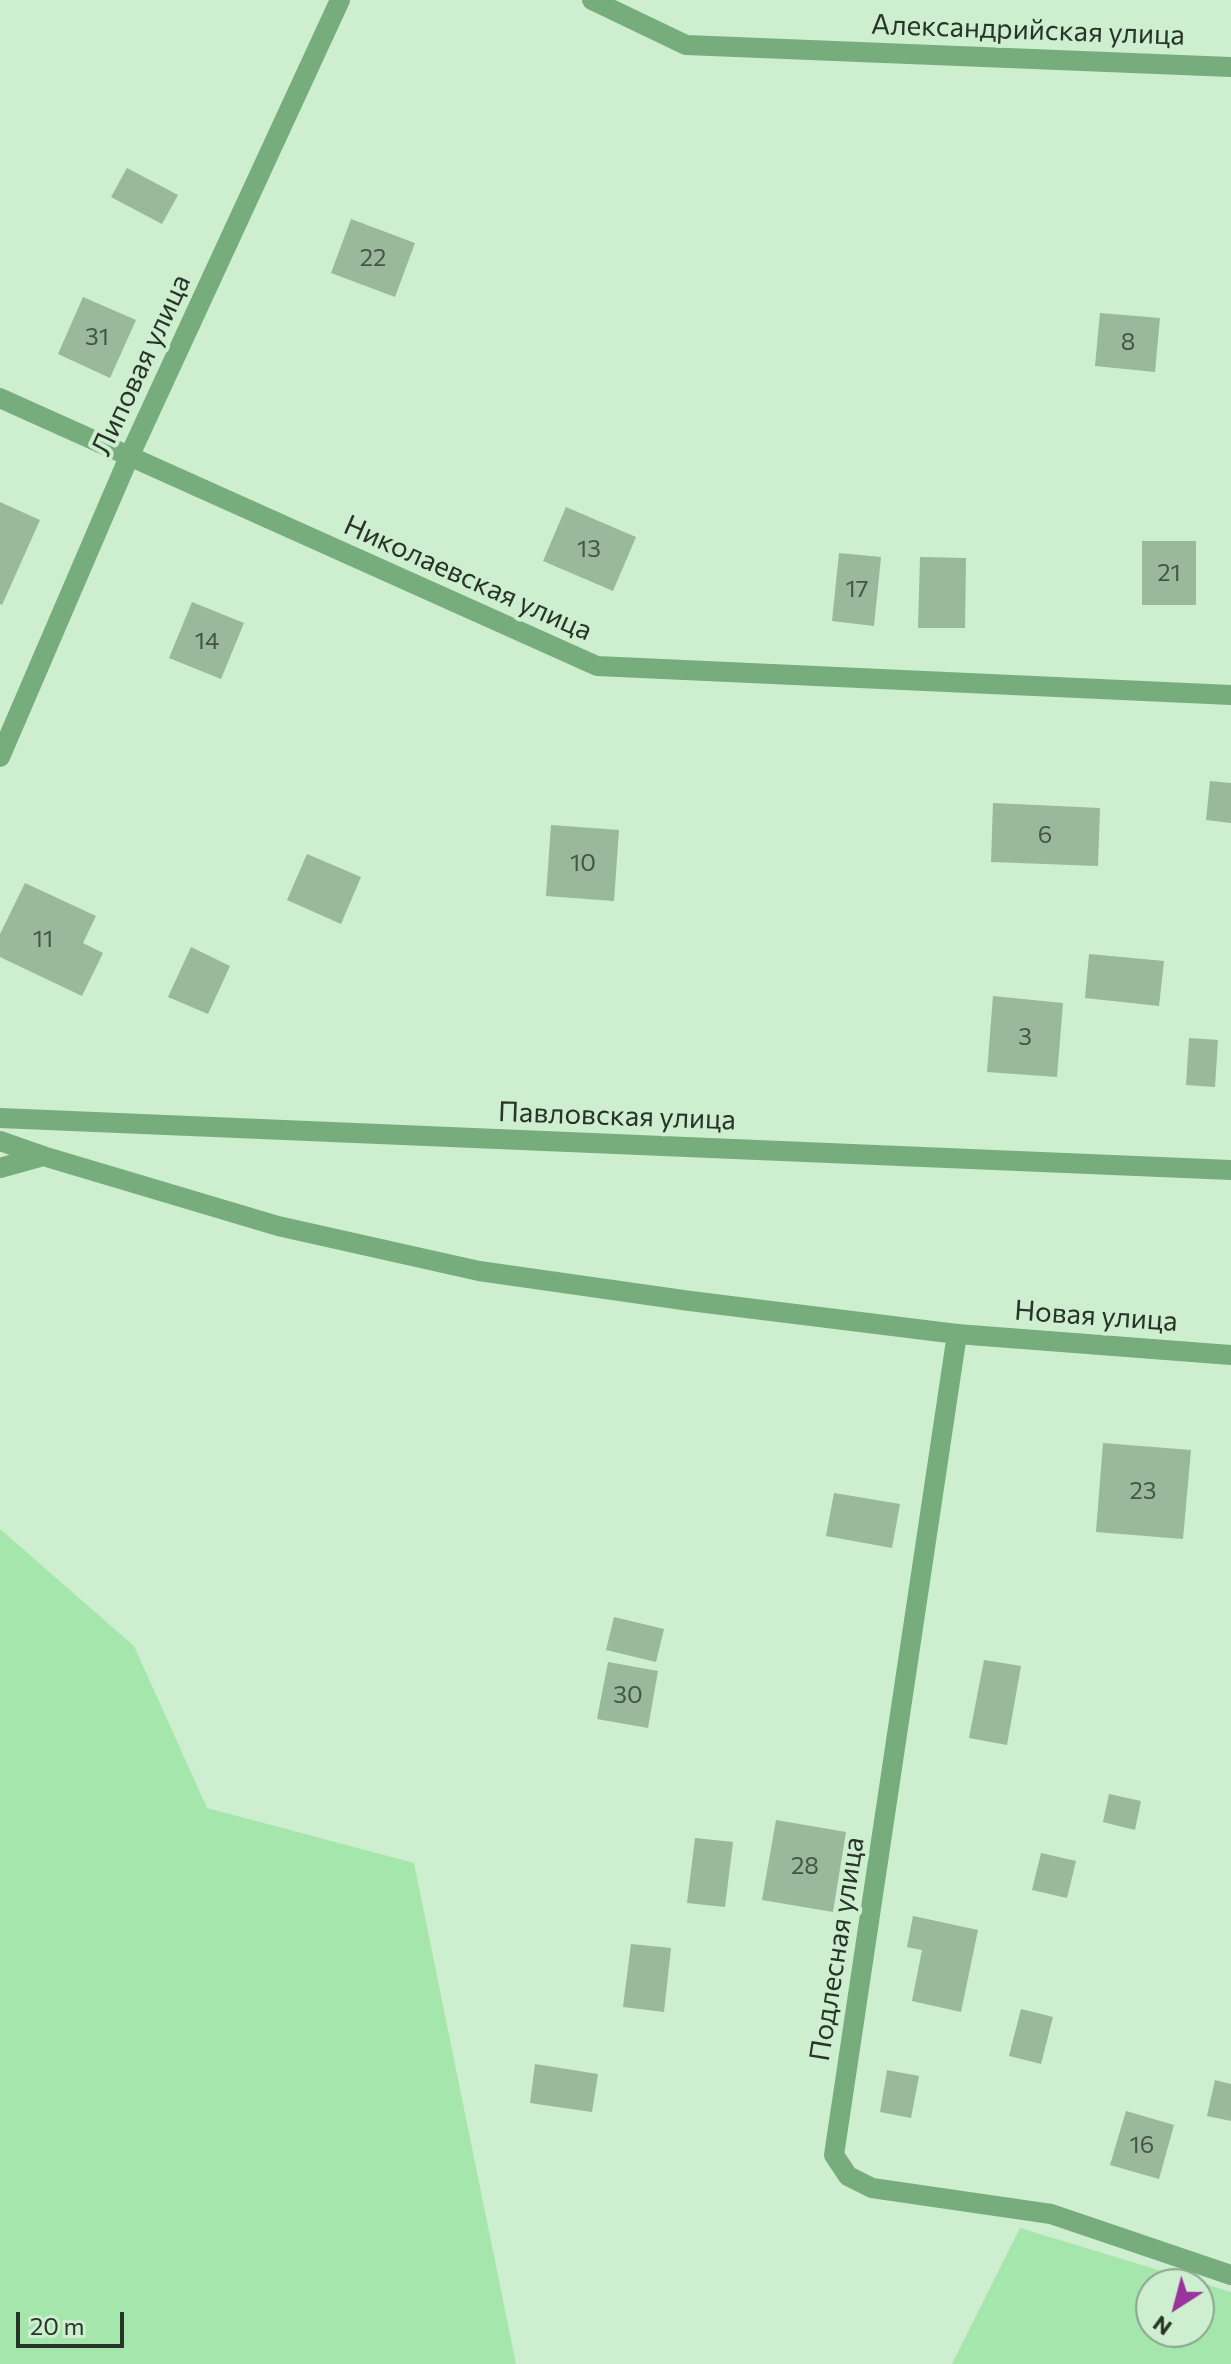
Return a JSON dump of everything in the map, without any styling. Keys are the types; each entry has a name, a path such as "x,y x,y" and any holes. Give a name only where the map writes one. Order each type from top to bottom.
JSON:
{"street":[{"name":"Липовая улица","path":"0,757 129,457 340,0"},
{"name":"Александрийская улица","path":"592,0 686,45 1231,67"},
{"name":"Николаевская улица","path":"0,398 597,666 1231,695"},
{"name":"Павловская улица","path":"0,1118 1231,1170"},
{"name":"Новая улица","path":"0,1141 278,1226 479,1271 957,1334 1231,1355"},
{"path":"0,1168 43,1156"},
{"name":"Подлесная улица","path":"957,1334 834,2155 848,2176 872,2188 1051,2214 1231,2275"}],"green space":[{"path":"0,1529 134,1646 207,1808 414,1863 516,2364 0,2364"},
{"path":"1020,2228 1152,2268 1135,2268 1135,2348 1215,2348 1215,2287 1231,2292 1231,2364 952,2364"}],"building":[{"path":"127,168 178,195 162,224 111,197"},
{"path":"351,219 415,243 395,297 331,273"},
{"path":"83,297 136,320 110,378 58,354"},
{"path":"1100,313 1160,318 1155,372 1095,366"},
{"path":"0,502 40,520 2,605 0,604"},
{"path":"566,507 636,537 613,591 543,561"},
{"path":"1142,541 1196,541 1196,605 1142,605"},
{"path":"839,553 881,557 874,626 832,621"},
{"path":"920,557 966,558 965,628 918,628"},
{"path":"192,602 244,623 221,679 169,658"},
{"path":"1210,781 1231,783 1231,823 1206,820"},
{"path":"993,803 1100,808 1098,866 991,862"},
{"path":"551,825 619,830 614,901 546,896"},
{"path":"307,854 361,877 341,924 287,900"},
{"path":"25,883 96,916 83,943 103,953 82,996 0,957 0,934"},
{"path":"191,947 230,966 208,1014 168,997"},
{"path":"1089,954 1164,961 1159,1006 1085,998"},
{"path":"993,996 1063,1003 1057,1077 987,1072"},
{"path":"1189,1038 1218,1040 1215,1087 1186,1085"},
{"path":"1103,1443 1191,1450 1183,1539 1096,1532"},
{"path":"834,1493 900,1504 892,1548 826,1536"},
{"path":"614,1617 664,1629 656,1662 606,1650"},
{"path":"984,1660 1021,1666 1007,1745 969,1738"},
{"path":"608,1662 658,1671 648,1728 597,1719"},
{"path":"1109,1794 1141,1801 1135,1830 1103,1822"},
{"path":"776,1820 846,1832 833,1912 762,1900"},
{"path":"695,1838 733,1842 725,1907 687,1903"},
{"path":"1041,1853 1076,1861 1067,1898 1032,1890"},
{"path":"913,1916 978,1930 961,2012 912,2001 922,1950 907,1947"},
{"path":"631,1944 671,1948 664,2012 623,2007"},
{"path":"1021,2009 1053,2017 1041,2064 1009,2056"},
{"path":"535,2064 598,2074 592,2112 530,2103"},
{"path":"887,2070 919,2076 911,2118 880,2112"},
{"path":"1215,2080 1231,2084 1231,2121 1207,2116"},
{"path":"1126,2111 1174,2125 1159,2179 1110,2165"}]}
